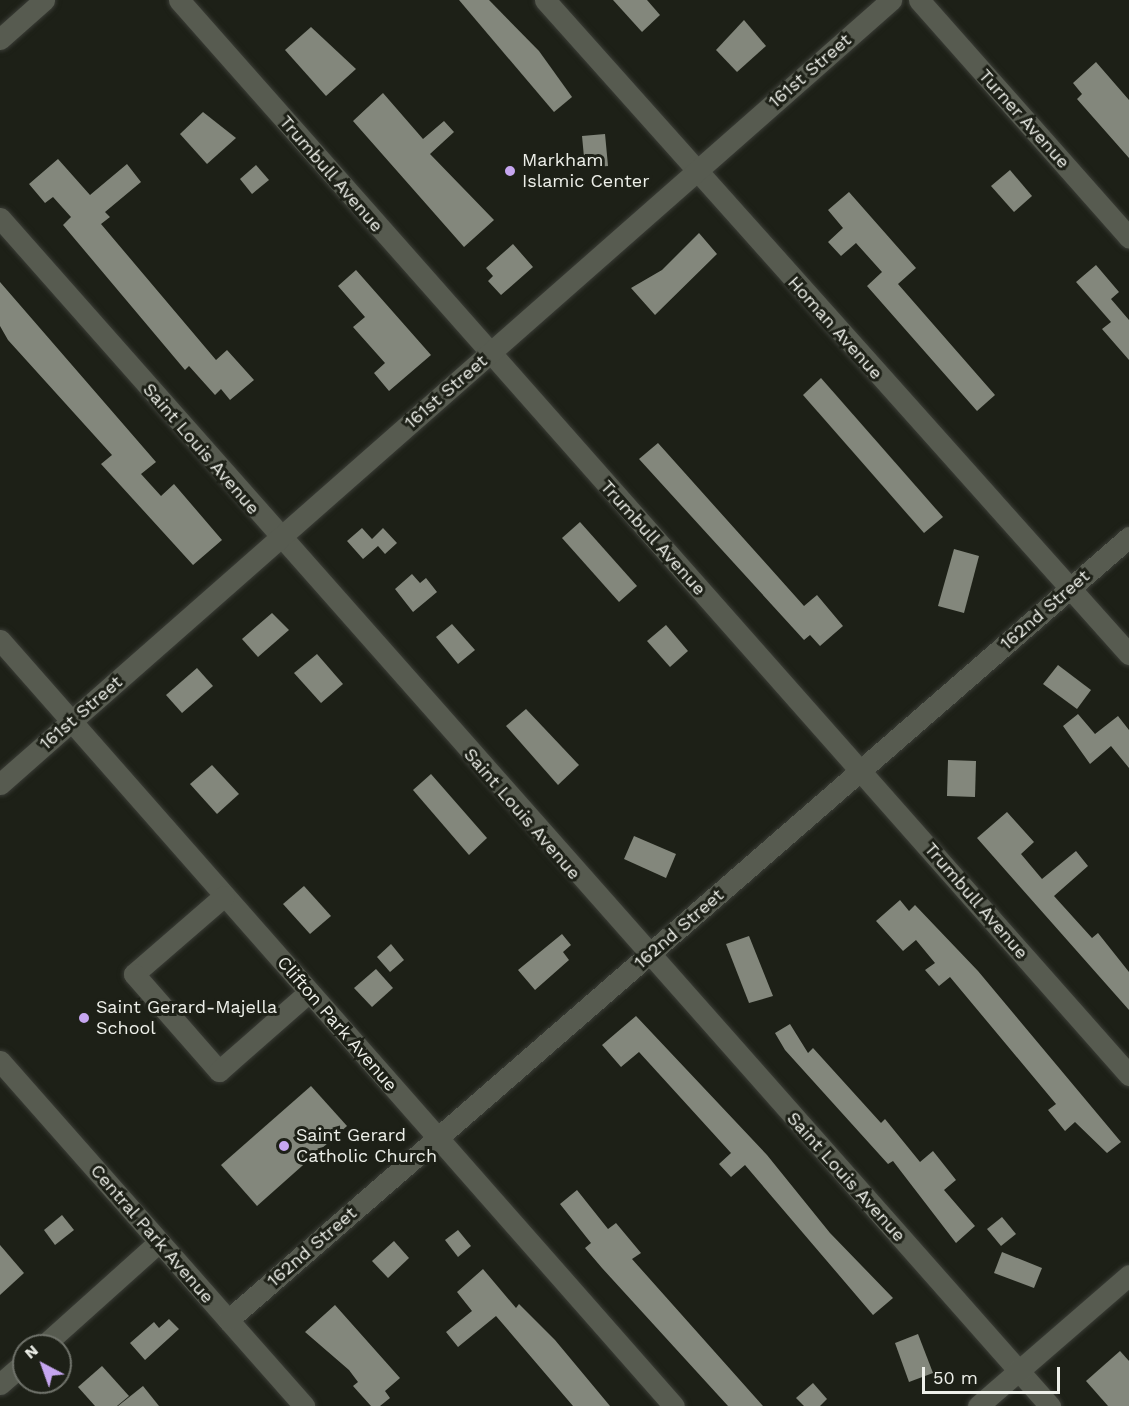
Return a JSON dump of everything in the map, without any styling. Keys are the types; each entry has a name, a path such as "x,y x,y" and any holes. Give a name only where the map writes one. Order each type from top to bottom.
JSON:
{"street":[{"path":"0,39 44,0"},
{"name":"Trumbull Avenue","path":"179,0 1129,1074"},
{"name":"Homan Avenue","path":"545,0 695,173 1129,654"},
{"name":"161st Street","path":"0,784 891,0"},
{"name":"Turner Avenue","path":"919,0 1129,237"},
{"name":"Saint Louis Avenue","path":"0,218 647,956 1050,1406"},
{"name":"162nd Street","path":"228,1320 1129,537"},
{"name":"Clifton Park Avenue","path":"0,640 674,1406"},
{"path":"224,896 134,974 203,1053 219,1071 309,992"},
{"name":"Central Park Avenue","path":"0,1061 304,1406"},
{"path":"56,1334 159,1242"},
{"path":"978,1406 1129,1275"},
{"path":"0,1384 12,1374"}],"building":[{"path":"459,0 489,0 539,51 572,97 554,112"},
{"path":"613,0 647,0 660,15 642,32"},
{"path":"744,20 766,46 737,72 716,50"},
{"path":"311,27 356,69 326,96 285,50"},
{"path":"1096,62 1129,100 1129,158 1077,99 1082,94 1073,83"},
{"path":"383,93 423,139 444,121 454,132 430,154 494,220 464,247 353,121"},
{"path":"203,112 236,138 207,164 180,134"},
{"path":"605,134 608,166 585,168 582,136"},
{"path":"58,159 90,195 127,164 141,182 105,212 110,217 101,224 216,360 227,350 254,380 230,400 221,389 215,395 189,366 185,370 63,225 71,217 53,197 45,203 29,184"},
{"path":"256,165 269,180 252,194 240,179"},
{"path":"1010,170 1032,196 1014,212 991,186"},
{"path":"849,192 916,268 898,284 995,395 977,411 867,286 882,272 856,243 841,256 828,242 843,228 828,210"},
{"path":"699,233 717,254 655,315 631,288 662,270"},
{"path":"513,244 533,267 501,295 488,281 493,276 486,268"},
{"path":"1096,265 1119,292 1111,299 1129,320 1129,360 1102,329 1111,322 1076,282"},
{"path":"356,270 431,355 389,391 374,373 385,363 353,327 365,317 338,286"},
{"path":"0,282 156,462 141,474 161,496 174,484 222,540 193,565 101,464 112,455 8,340 0,326"},
{"path":"821,378 943,517 924,533 803,395"},
{"path":"658,443 804,606 817,595 843,626 820,646 810,635 804,640 639,459"},
{"path":"580,522 637,586 619,602 562,538"},
{"path":"362,528 372,539 383,528 397,543 385,554 378,546 363,559 347,541"},
{"path":"954,549 979,556 964,613 938,606"},
{"path":"412,574 420,583 426,578 437,592 413,612 395,589"},
{"path":"272,613 289,630 258,657 242,639"},
{"path":"452,624 475,650 458,664 436,637"},
{"path":"666,625 688,651 670,667 647,641"},
{"path":"317,654 343,684 321,703 294,673"},
{"path":"1058,665 1091,690 1077,709 1043,684"},
{"path":"197,668 213,686 182,713 166,695"},
{"path":"526,709 579,765 558,785 506,726"},
{"path":"1078,714 1095,734 1118,716 1129,730 1129,768 1111,746 1090,764 1063,726"},
{"path":"948,760 976,761 975,797 947,796"},
{"path":"212,765 239,794 217,814 190,784"},
{"path":"431,774 487,838 469,855 413,790"},
{"path":"1007,812 1034,842 1021,854 1042,879 1076,851 1088,866 1054,896 1092,938 1098,933 1129,972 1129,1010 977,838"},
{"path":"634,836 676,854 666,878 624,859"},
{"path":"304,886 331,916 310,934 283,904"},
{"path":"900,900 909,911 915,905 978,971 1121,1142 1107,1153 1075,1122 1065,1131 1048,1110 1056,1104 950,977 939,986 925,970 935,963 916,940 903,951 876,921"},
{"path":"562,934 571,945 563,952 569,960 535,990 518,970"},
{"path":"749,936 773,996 749,1003 726,944"},
{"path":"391,944 404,960 390,972 377,957"},
{"path":"376,969 393,988 372,1007 354,988"},
{"path":"636,1016 767,1155 830,1233 893,1298 873,1315 745,1165 731,1177 719,1164 731,1153 639,1052 621,1067 602,1045"},
{"path":"790,1024 808,1053 813,1048 881,1123 885,1119 920,1162 933,1151 956,1180 944,1190 975,1226 956,1243 893,1161 888,1164 785,1050 775,1033"},
{"name":"Saint Gerard Catholic Church","path":"311,1086 347,1126 257,1206 221,1165"},
{"path":"577,1190 608,1229 616,1223 641,1253 632,1259 763,1406 728,1406 602,1268 585,1248 591,1243 560,1204"},
{"path":"62,1215 74,1230 55,1245 44,1230"},
{"path":"1002,1217 1016,1234 1001,1246 987,1229"},
{"path":"458,1230 471,1246 458,1257 445,1240"},
{"path":"394,1241 409,1258 388,1278 372,1261"},
{"path":"0,1245 24,1273 0,1295"},
{"path":"1002,1252 1042,1268 1034,1288 994,1273"},
{"path":"483,1269 516,1308 519,1304 555,1340 610,1406 573,1406 496,1316 458,1347 446,1332 472,1311 457,1292"},
{"path":"335,1305 400,1378 385,1391 390,1398 380,1406 371,1406 353,1386 358,1382 349,1370 305,1332"},
{"path":"169,1319 179,1329 145,1360 130,1343 154,1322 159,1328"},
{"path":"918,1334 933,1373 909,1382 895,1343"},
{"path":"1120,1351 1129,1361 1129,1406 1108,1406 1086,1381"},
{"path":"102,1366 129,1396 117,1406 95,1406 78,1387"},
{"path":"813,1383 827,1399 820,1406 804,1406 796,1398"},
{"path":"143,1386 159,1406 118,1406"}],"place":[{"name":"Markham Islamic Center","path":"510,171"},
{"name":"Saint Gerard-Majella School","path":"84,1018"},
{"name":"Saint Gerard Catholic Church","path":"284,1146"}]}
